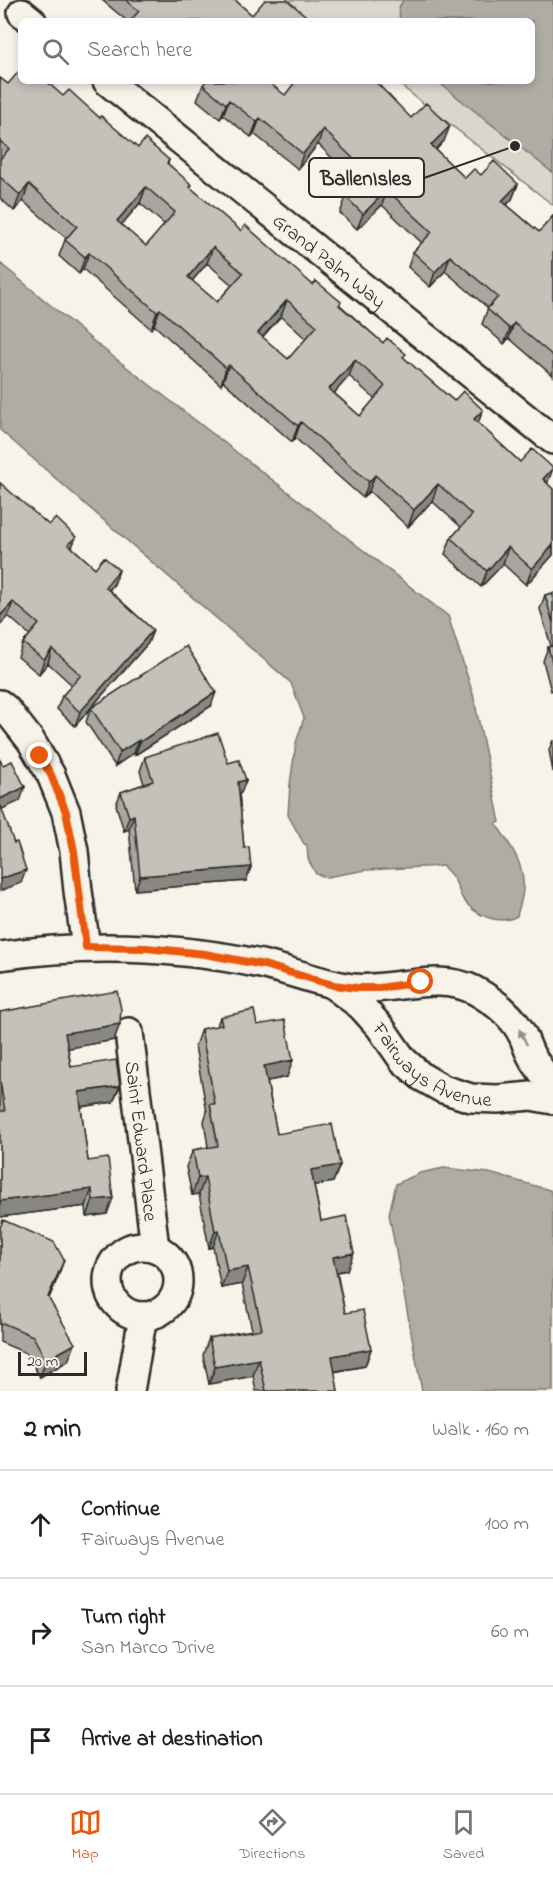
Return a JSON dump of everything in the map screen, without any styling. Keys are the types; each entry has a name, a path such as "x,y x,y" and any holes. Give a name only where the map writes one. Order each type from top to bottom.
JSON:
{"street":[{"name":"Grand Palm Way","path":"110,84 553,440"},
{"path":"0,704 31,741 51,775 66,812 74,851 86,947"},
{"name":"Fairways Avenue","path":"0,956 38,950 86,947 146,948 205,954 264,965 333,985 357,988 446,982 471,989 493,1001 510,1016 523,1035 531,1055 553,1086"},
{"name":"Fairways Avenue","path":"333,985 360,1006 380,1027 403,1060 422,1077 443,1089 471,1098 498,1099 531,1096 553,1100"},
{"name":"Saint Edward Place","path":"129,1032 155,1248"},
{"name":"Saint Edward Place","path":"143,1246 155,1248 166,1255 178,1275 173,1299 165,1309 154,1315 143,1316 133,1315 123,1310 110,1293 108,1282 109,1271 114,1261 131,1248 143,1246"},
{"path":"130,1391 143,1316"}],"shaded area":[{"path":"280,0 553,0 553,205 399,84 535,84 535,18 306,18"},
{"path":"403,0 553,0 553,173 441,84 535,84 535,18 400,18 399,8"},
{"path":"0,263 97,344 448,616 473,694 500,822 496,824 519,862 523,879 522,899 517,916 503,920 495,919 474,910 463,899 454,879 443,866 366,870 327,877 316,874 308,859 307,845 304,844 288,815 296,743 304,718 291,683 0,430"},
{"path":"444,1168 489,1173 550,1190 553,1198 553,1391 422,1391 389,1214 396,1184 420,1173"}],"building":[{"path":"126,0 235,0 252,15 265,0 287,0 308,18 133,18 139,11"},
{"path":"18,72 18,84 49,84 63,96 69,90 138,148 145,139 169,160 167,163 192,185 190,187 241,231 245,225 313,285 316,281 341,302 339,305 383,343 387,338 406,354 403,357 454,401 463,391 483,410 474,419 520,462 532,449 553,468 543,479 553,489 553,545 532,569 508,547 487,571 451,538 472,515 438,484 414,510 375,475 369,482 301,422 298,426 229,365 226,368 160,309 157,312 89,253 85,257 65,240 77,226 29,184 20,195 0,177 0,159 9,149 0,141 0,78 8,84","holes":["146,187 175,212 146,246 117,221","213,247 243,273 217,302 188,277","287,300 317,326 288,359 258,333","355,360 385,386 360,416 329,389"]},
{"path":"271,84 285,95 294,84 378,84 411,118 426,103 450,126 431,145 465,178 474,169 481,175 494,161 518,184 502,201 539,232 553,216 553,356 514,323 510,329 487,309 498,297 450,256 435,272 413,252 432,232 387,190 363,214 346,197 369,174 323,129 303,154 260,118 257,122 229,100 226,104 203,85"},
{"path":"0,483 49,525 56,518 76,537 68,544 95,568 104,557 119,570 105,587 153,630 80,712 62,696 81,675 52,649 44,660 23,643 39,624 13,602 0,616"},
{"path":"553,593 553,623 545,595"},
{"path":"186,646 216,692 140,742 139,740 120,752 91,708"},
{"path":"553,646 553,666 548,647"},
{"path":"218,733 228,763 239,760 246,780 238,782 244,848 249,847 251,867 140,876 134,815 129,817 121,792 153,781 145,757"},
{"path":"0,760 3,765 12,761 25,787 0,799"},
{"path":"0,804 14,843 17,842 26,870 0,879"},
{"path":"117,991 121,1009 120,1024 65,1033 71,1067 116,1060 120,1086 79,1092 88,1161 108,1158 113,1198 93,1200 92,1189 0,1201 0,1111 5,1111 0,1081 0,1012"},
{"path":"254,1010 257,1025 285,1020 293,1060 264,1066 277,1134 332,1124 340,1165 311,1170 321,1221 346,1216 354,1253 333,1257 345,1313 363,1310 371,1349 332,1356 338,1391 266,1391 259,1359 215,1367 209,1338 262,1329 248,1267 227,1271 219,1230 215,1231 205,1177 198,1178 193,1150 218,1146 210,1104 215,1104 201,1029 222,1025 220,1017"},
{"path":"3,1220 54,1242 64,1260 48,1297 75,1344 46,1360 33,1336 3,1323 0,1325 0,1228"}],"place":[{"name":"BallenIsles","path":"515,146"}],"route":[{"path":"40,756 51,775 66,812 74,851 86,947 146,948 205,954 264,965 333,985 357,988 379,988 421,982"}]}
